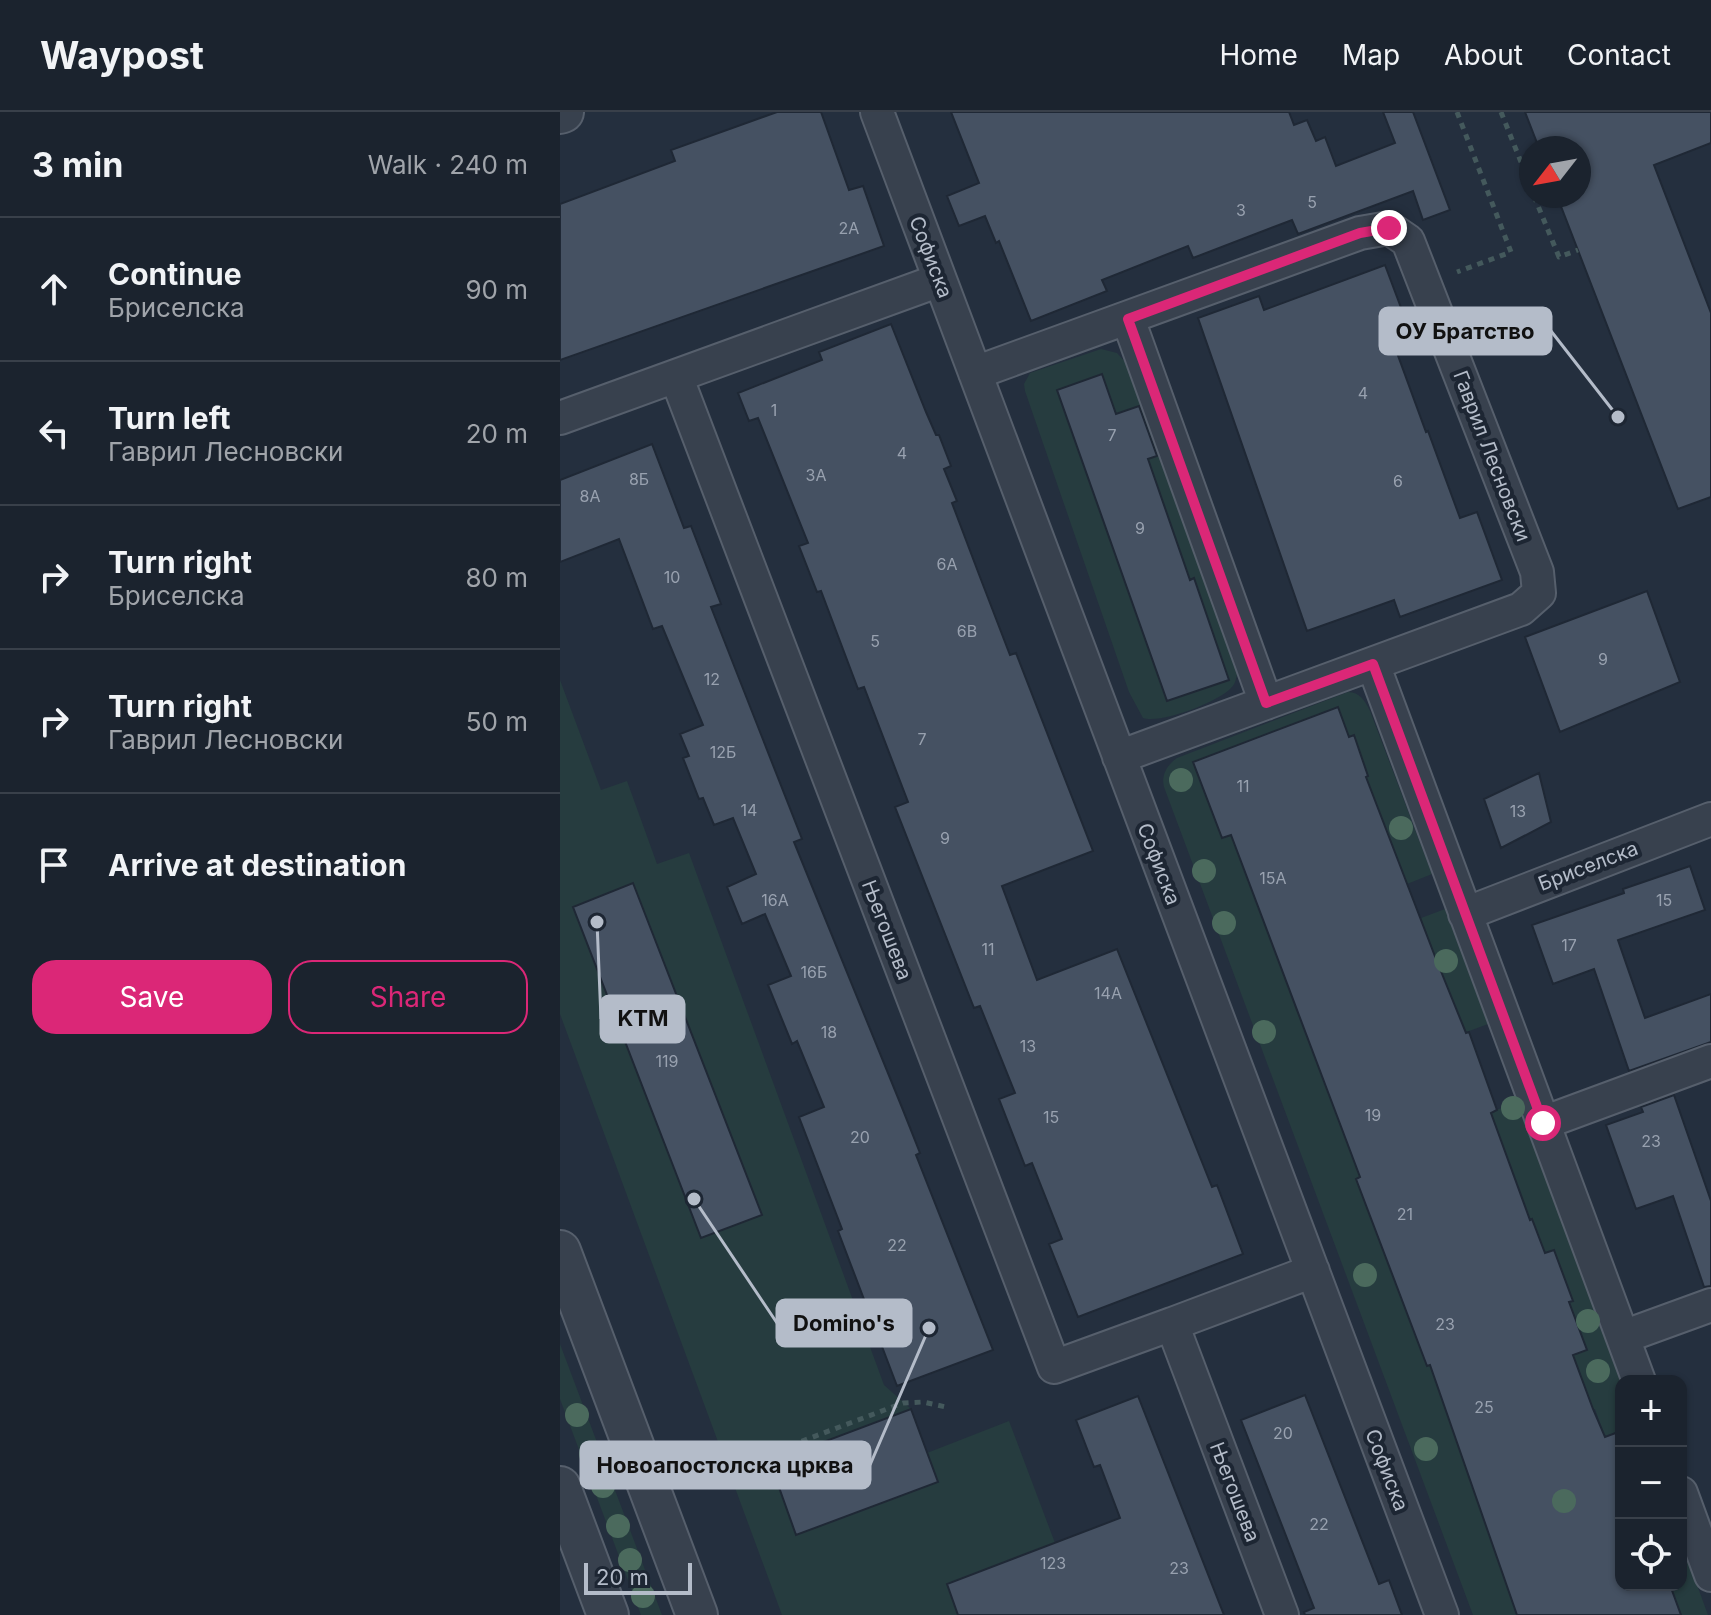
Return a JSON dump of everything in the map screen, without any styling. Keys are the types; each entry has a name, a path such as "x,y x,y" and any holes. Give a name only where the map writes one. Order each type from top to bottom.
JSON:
{"street":[{"name":"Софиска","path":"877,112 1442,1615"},
{"name":"Гаврил Лесновски","path":"975,373 1360,233 1389,228 1408,241 1537,572 1539,593 1521,609 1119,757"},
{"path":"560,418 940,280"},
{"path":"1128,319 1266,703"},
{"name":"Његошева","path":"676,376 1054,1367 1313,1271"},
{"path":"1373,664 1637,1375"},
{"name":"Бриселска","path":"1465,914 1711,819"},
{"path":"1543,1123 1711,1061"},
{"path":"560,1251 697,1615"},
{"path":"1623,1337 1711,1305"},
{"name":"Његошева","path":"1172,1324 1282,1615"},
{"path":"560,1487 608,1615"},
{"path":"1687,1509 1711,1575"}],"path":[{"path":"1425,284 1511,252 1457,112"},
{"path":"1501,112 1519,157"},
{"path":"1539,208 1559,257 1578,250"},
{"path":"723,1471 903,1403 923,1402 946,1407"}],"green space":[{"path":"1101,349 1117,353 1128,365 1238,671 1234,684 1224,694 1163,718 1143,718 1129,692 1025,391 1024,384 1030,373"},
{"path":"560,680 601,790 627,781 657,864 689,853 884,1385 911,1409 770,1462 796,1534 938,1482 927,1453 1009,1421 1055,1543 947,1584 958,1615 782,1615 560,1014"},
{"path":"1348,692 1359,695 1368,707 1432,874 1407,884 1382,820 1236,848 1286,982 1350,958 1353,966 1289,991 1353,1157 1517,1103 1620,1375 1615,1375 1615,1433 1605,1437 1595,1409 1535,1429 1602,1544 1615,1591 1618,1591 1626,1615 1473,1615 1164,787 1163,778 1177,758","holes":["1397,1285 1486,1344 1427,1366"]},
{"path":"1445,909 1488,1024 1389,1061 1455,1008 1421,918"},
{"path":"560,1344 662,1615 641,1615 560,1399"},
{"path":"1687,1557 1708,1615 1681,1615 1672,1591 1687,1591"}],"building":[{"path":"777,112 821,112 849,190 863,186 884,246 560,360 560,204 675,161 671,150"},
{"path":"951,112 1289,112 1294,125 1307,120 1316,141 1325,137 1336,166 1395,143 1383,112 1413,112 1450,210 1423,220 1413,191 1298,234 1292,220 1193,258 1188,246 1102,280 1107,291 1031,321 999,241 996,243 985,216 959,226 947,196 979,183"},
{"path":"1525,112 1711,112 1711,143 1654,165 1711,313 1711,497 1678,509 1562,208 1591,208 1591,136 1534,136"},
{"path":"1385,265 1403,313 1385,320 1426,432 1460,518 1477,512 1502,580 1400,617 1394,600 1307,631 1198,318 1259,296 1264,310"},
{"path":"891,324 951,466 944,469 957,501 952,503 980,577 1010,655 1016,653 1093,851 1002,886 1037,980 1117,949 1212,1187 1217,1185 1243,1254 1078,1317 1049,1244 1062,1239 1032,1163 1025,1166 999,1099 1015,1093 980,1006 974,1008 895,807 908,802 864,687 858,689 821,591 817,592 799,546 808,543 758,418 749,421 738,393 822,360 819,352"},
{"path":"1102,374 1116,414 1139,406 1157,456 1148,459 1229,680 1167,701 1057,390"},
{"path":"652,444 684,528 691,526 721,604 711,607 802,839 794,842 920,1153 916,1155 993,1350 897,1386 799,1117 824,1107 797,1041 792,1044 768,985 791,976 765,914 742,924 727,887 756,874 733,818 714,825 703,798 699,799 683,758 689,756 680,734 703,725 662,626 653,629 619,539 560,562 560,480"},
{"path":"1647,591 1680,682 1560,732 1525,637"},
{"path":"1338,707 1349,737 1354,735 1366,777 1436,959 1466,1033 1469,1032 1497,1110 1491,1113 1530,1220 1545,1253 1554,1250 1573,1301 1569,1302 1587,1350 1573,1355 1593,1409 1605,1437 1615,1433 1615,1591 1672,1591 1681,1615 1517,1615 1430,1365 1427,1366 1356,1179 1360,1177 1231,835 1222,838 1193,762"},
{"path":"1539,773 1551,822 1501,848 1484,799"},
{"path":"1690,866 1705,910 1618,940 1645,1018 1711,994 1711,1042 1629,1071 1594,969 1553,984 1532,925"},
{"path":"633,883 762,1215 701,1238 573,907"},
{"path":"1674,1095 1711,1201 1711,1286 1704,1287 1673,1196 1636,1209 1606,1125 1643,1112 1641,1107"},
{"path":"1305,1395 1379,1584 1389,1580 1402,1615 1305,1615 1304,1612 1314,1608 1241,1420"},
{"path":"1138,1396 1224,1615 958,1615 947,1584 1120,1518 1100,1465 1094,1467 1076,1420"},
{"path":"911,1409 938,1482 796,1535 770,1462"}],"place":[{"name":"ОУ Братство","path":"1618,417"},
{"name":"KTM","path":"597,922"},
{"name":"Domino's","path":"694,1199"},
{"name":"Новоапостолска црква","path":"929,1328"}],"route":[{"path":"1389,228 1360,233 1128,319 1266,703 1373,664 1543,1123"}]}
